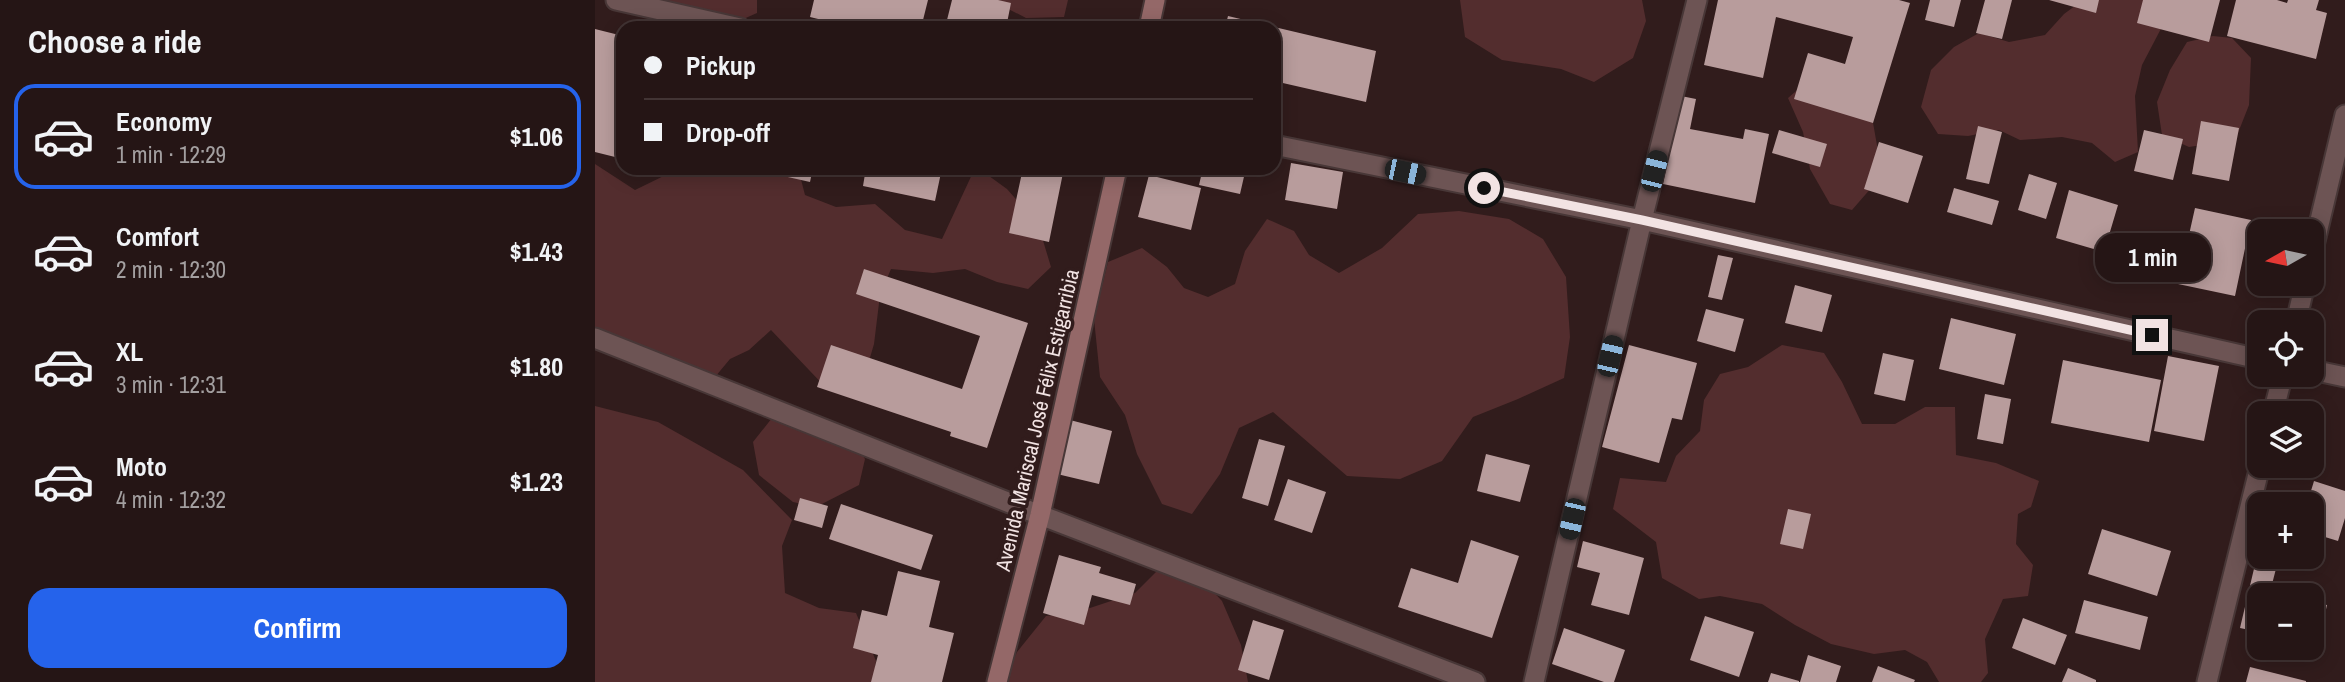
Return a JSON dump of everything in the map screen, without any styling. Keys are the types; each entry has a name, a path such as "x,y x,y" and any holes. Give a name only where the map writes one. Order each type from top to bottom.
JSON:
{"main road":[{"path":"1150,21 1155,0"},
{"name":"Avenida Mariscal José Félix Estigarribia","path":"997,682 1040,515 1115,175"}],"street":[{"path":"616,0 709,21"},
{"path":"1534,682 1642,220 1697,0"},
{"path":"2320,219 2345,115"},
{"path":"1281,146 1642,220 2247,356"},
{"path":"595,338 1040,515 1475,682"},
{"path":"2324,373 2345,377"},
{"path":"2207,682 2257,478"}],"shaded area":[{"path":"616,0 757,0 757,13 739,21 696,21"},
{"path":"991,0 1068,0 1064,17 1026,18"},
{"path":"1460,0 1642,0 1646,21 1633,58 1594,82 1561,69 1502,60 1465,37"},
{"path":"2083,0 2168,0 2165,21 2142,65 2135,96 2138,152 2115,162 2092,143 2062,137 2020,140 1999,130 1968,136 1938,134 1921,107 1931,70 1954,47 1979,33 2009,42 2045,35 2064,14"},
{"path":"2213,36 2232,38 2251,58 2249,105 2238,133 2214,143 2189,147 2162,135 2157,102 2170,70 2187,42"},
{"path":"1803,85 1872,117 1878,151 1872,187 1852,210 1830,204 1810,169 1803,132 1788,98"},
{"path":"595,164 635,190 666,175 800,175 805,195 836,207 875,204 905,230 942,239 972,175 988,175 1007,189 1038,224 1051,267 1028,289 997,282 965,269 933,273 891,269 880,295 874,344 862,385 829,391 771,330 749,350 730,359 705,389 595,345"},
{"path":"1459,211 1509,219 1543,239 1566,277 1570,337 1564,378 1473,417 1442,461 1400,479 1347,476 1273,412 1239,428 1220,474 1192,514 1162,504 1137,454 1125,415 1100,377 1094,319 1108,262 1142,248 1167,267 1184,288 1208,297 1235,284 1245,251 1267,219 1294,231 1309,255 1339,273 1382,248 1418,214"},
{"path":"1782,345 1824,353 1842,382 1862,424 1895,424 1925,407 1955,407 1956,455 1996,463 2039,481 2031,507 2018,514 2016,544 2033,565 2028,596 2003,599 1985,639 1988,673 1981,682 1939,682 1927,662 1905,650 1874,654 1831,644 1762,604 1720,596 1699,599 1662,578 1656,542 1613,509 1620,478 1666,482 1676,456 1700,431 1704,400 1720,374 1748,367"},
{"path":"595,406 658,422 743,470 792,520 782,546 785,593 819,608 856,613 876,661 873,682 595,682"},
{"path":"772,418 851,437 865,459 859,485 816,507 793,502 759,475 753,442"},
{"path":"1162,566 1190,567 1222,601 1241,645 1248,682 1003,682 1017,652 1046,616 1081,611 1135,593"}],"building":[{"path":"814,0 928,0 923,21 826,21 810,17"},
{"path":"952,0 998,0 1011,3 1007,21 947,21"},
{"path":"1718,0 1899,0 1910,3 1873,123 1794,99 1808,53 1845,64 1853,37 1776,17 1763,78 1704,65"},
{"path":"1930,0 1961,0 1954,27 1925,20"},
{"path":"1985,0 2012,0 2002,39 1976,33"},
{"path":"2049,0 2099,0 2096,13"},
{"path":"2143,0 2220,0 2209,42 2137,23"},
{"path":"2236,0 2277,0 2287,3 2288,0 2319,0 2316,10 2327,13 2316,59 2227,36"},
{"path":"1228,16 1249,21 1227,21"},
{"path":"595,29 616,34 616,157 595,152"},
{"path":"1281,29 1376,51 1366,102 1281,83"},
{"path":"1681,96 1696,99 1690,129 1743,139 1745,129 1769,134 1755,203 1663,184"},
{"path":"2201,121 2239,128 2229,181 2192,174"},
{"path":"1978,126 2002,132 1989,184 1966,179"},
{"path":"1779,130 1827,144 1820,167 1772,153"},
{"path":"2144,130 2183,139 2173,180 2134,171"},
{"path":"1879,142 1923,156 1908,203 1864,189"},
{"path":"1291,163 1343,172 1337,209 1285,200"},
{"path":"2029,174 2057,183 2046,219 2018,210"},
{"path":"779,175 812,175 810,182"},
{"path":"865,175 941,175 935,201 863,186"},
{"path":"1021,175 1063,175 1049,242 1009,233"},
{"path":"1149,175 1201,188 1191,230 1138,217"},
{"path":"1201,175 1244,175 1240,194 1199,185"},
{"path":"1954,188 1999,201 1992,225 1947,212"},
{"path":"2069,190 2118,205 2104,252 2056,238"},
{"path":"2195,208 2247,219 2247,239 2235,296 2178,284"},
{"path":"1718,255 1733,258 1722,300 1708,297"},
{"path":"864,269 1028,323 987,448 950,436 951,432 817,387 831,345 962,389 980,336 856,294"},
{"path":"1795,285 1832,295 1822,332 1785,323"},
{"path":"1706,309 1744,319 1735,352 1697,341"},
{"path":"1951,318 2016,334 2004,385 1939,369"},
{"path":"1629,345 1697,363 1682,420 1672,418 1659,463 1602,447"},
{"path":"1883,353 1914,360 1905,401 1874,394"},
{"path":"2168,356 2219,366 2204,441 2154,431"},
{"path":"2063,360 2161,380 2149,442 2051,423"},
{"path":"1985,394 2011,399 2003,444 1977,439"},
{"path":"1070,420 1112,431 1099,484 1057,474"},
{"path":"1259,439 1285,446 1268,506 1242,498"},
{"path":"1486,454 1530,465 1520,502 1477,491"},
{"path":"1288,479 1326,492 1312,533 1274,520"},
{"path":"2314,481 2345,491 2345,518 2338,541 2324,537 2324,492 2311,492"},
{"path":"800,498 828,506 822,528 794,520"},
{"path":"841,504 933,535 921,570 829,539"},
{"path":"1788,509 1811,514 1803,549 1780,544"},
{"path":"2102,529 2171,551 2157,596 2088,574"},
{"path":"1471,540 1519,556 1492,638 1398,607 1411,568 1458,583"},
{"path":"1583,541 1644,558 1629,615 1591,605 1600,573 1577,567"},
{"path":"1059,555 1101,567 1099,573 1136,584 1130,605 1092,595 1084,625 1043,613"},
{"path":"2254,569 2276,569 2272,583 2251,583"},
{"path":"898,571 940,581 929,627 954,633 942,682 871,682 878,655 853,648 862,610 887,616"},
{"path":"2247,598 2247,629 2240,628"},
{"path":"2084,600 2148,617 2140,650 2075,633"},
{"path":"1705,616 1754,632 1739,677 1690,660"},
{"path":"2023,618 2067,635 2055,665 2012,648"},
{"path":"1253,620 1284,630 1269,680 1238,670"},
{"path":"1564,628 1625,650 1614,682 1604,682 1552,664"},
{"path":"1808,655 1841,666 1836,682 1800,682"},
{"path":"1878,666 1915,680 1872,682"},
{"path":"2250,667 2306,681 2306,682 2246,682"},
{"path":"2068,668 2096,680 2096,682 2062,682"},
{"path":"1771,673 1799,681 1799,682 1768,682"}],"route":[{"path":"1484,188 1642,220 2152,335"}]}
